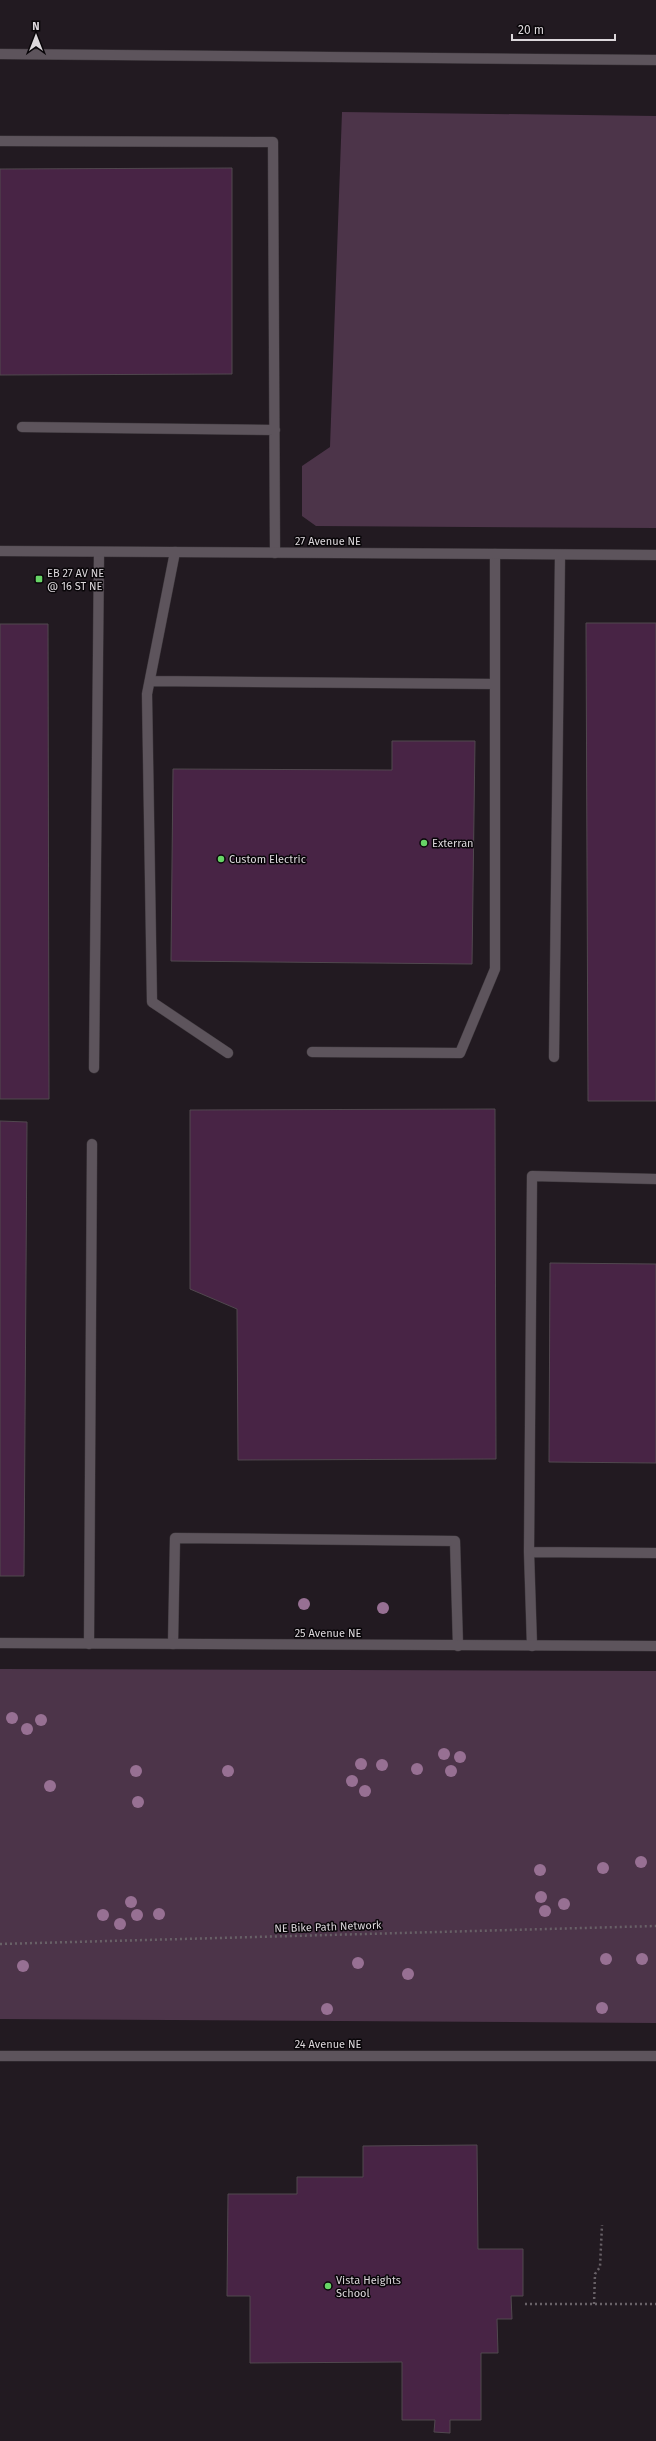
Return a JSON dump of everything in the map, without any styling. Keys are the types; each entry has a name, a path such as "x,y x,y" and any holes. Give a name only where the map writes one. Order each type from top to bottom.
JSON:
{"street":[{"path":"0,54 656,60"},
{"path":"0,141 272,142 275,553"},
{"path":"22,427 275,430"},
{"name":"27 Avenue NE","path":"0,551 656,555"},
{"path":"94,1068 99,552"},
{"path":"175,552 147,694 152,1002 228,1053"},
{"path":"312,1052 460,1053 495,969 495,554"},
{"path":"554,1057 560,555"},
{"path":"150,681 495,684"},
{"path":"89,1644 92,1144"},
{"path":"532,1646 529,1552 532,1176 656,1179"},
{"path":"173,1644 175,1538 456,1540 458,1646"},
{"path":"529,1552 656,1553"},
{"name":"25 Avenue NE","path":"0,1643 656,1646"},
{"name":"24 Avenue NE","path":"0,2056 656,2056"}],"path":[{"name":"NE Bike Path Network","path":"0,1944 656,1926"},
{"path":"594,2304 595,2274 600,2267 602,2225"},
{"path":"525,2304 656,2304"}],"shaded area":[{"path":"342,112 656,116 656,528 316,526 302,516 302,466 330,447"},
{"path":"0,1669 656,1671 656,2023 0,2019"}],"building":[{"path":"232,168 232,374 0,375 0,169"},
{"path":"586,623 656,623 656,1101 588,1101"},
{"path":"0,624 48,624 49,1099 0,1099"},
{"path":"392,741 475,741 472,964 171,961 173,769 392,770"},
{"path":"495,1109 496,1459 238,1460 237,1309 190,1289 190,1110"},
{"path":"0,1121 27,1122 24,1576 0,1576"},
{"path":"550,1263 656,1264 656,1463 549,1462"},
{"path":"477,2145 478,2249 523,2249 523,2296 511,2296 512,2319 497,2319 498,2353 481,2353 481,2420 450,2420 450,2433 434,2432 435,2420 402,2420 402,2362 250,2363 250,2296 227,2296 228,2194 297,2194 297,2177 363,2177 363,2146"}],"place":[{"name":"EB 27 AV NE @ 16 ST NE","path":"39,579"},
{"name":"Exterran","path":"424,843"},
{"name":"Custom Electric","path":"221,859"},
{"name":"Vista Heights School","path":"328,2286"}]}
